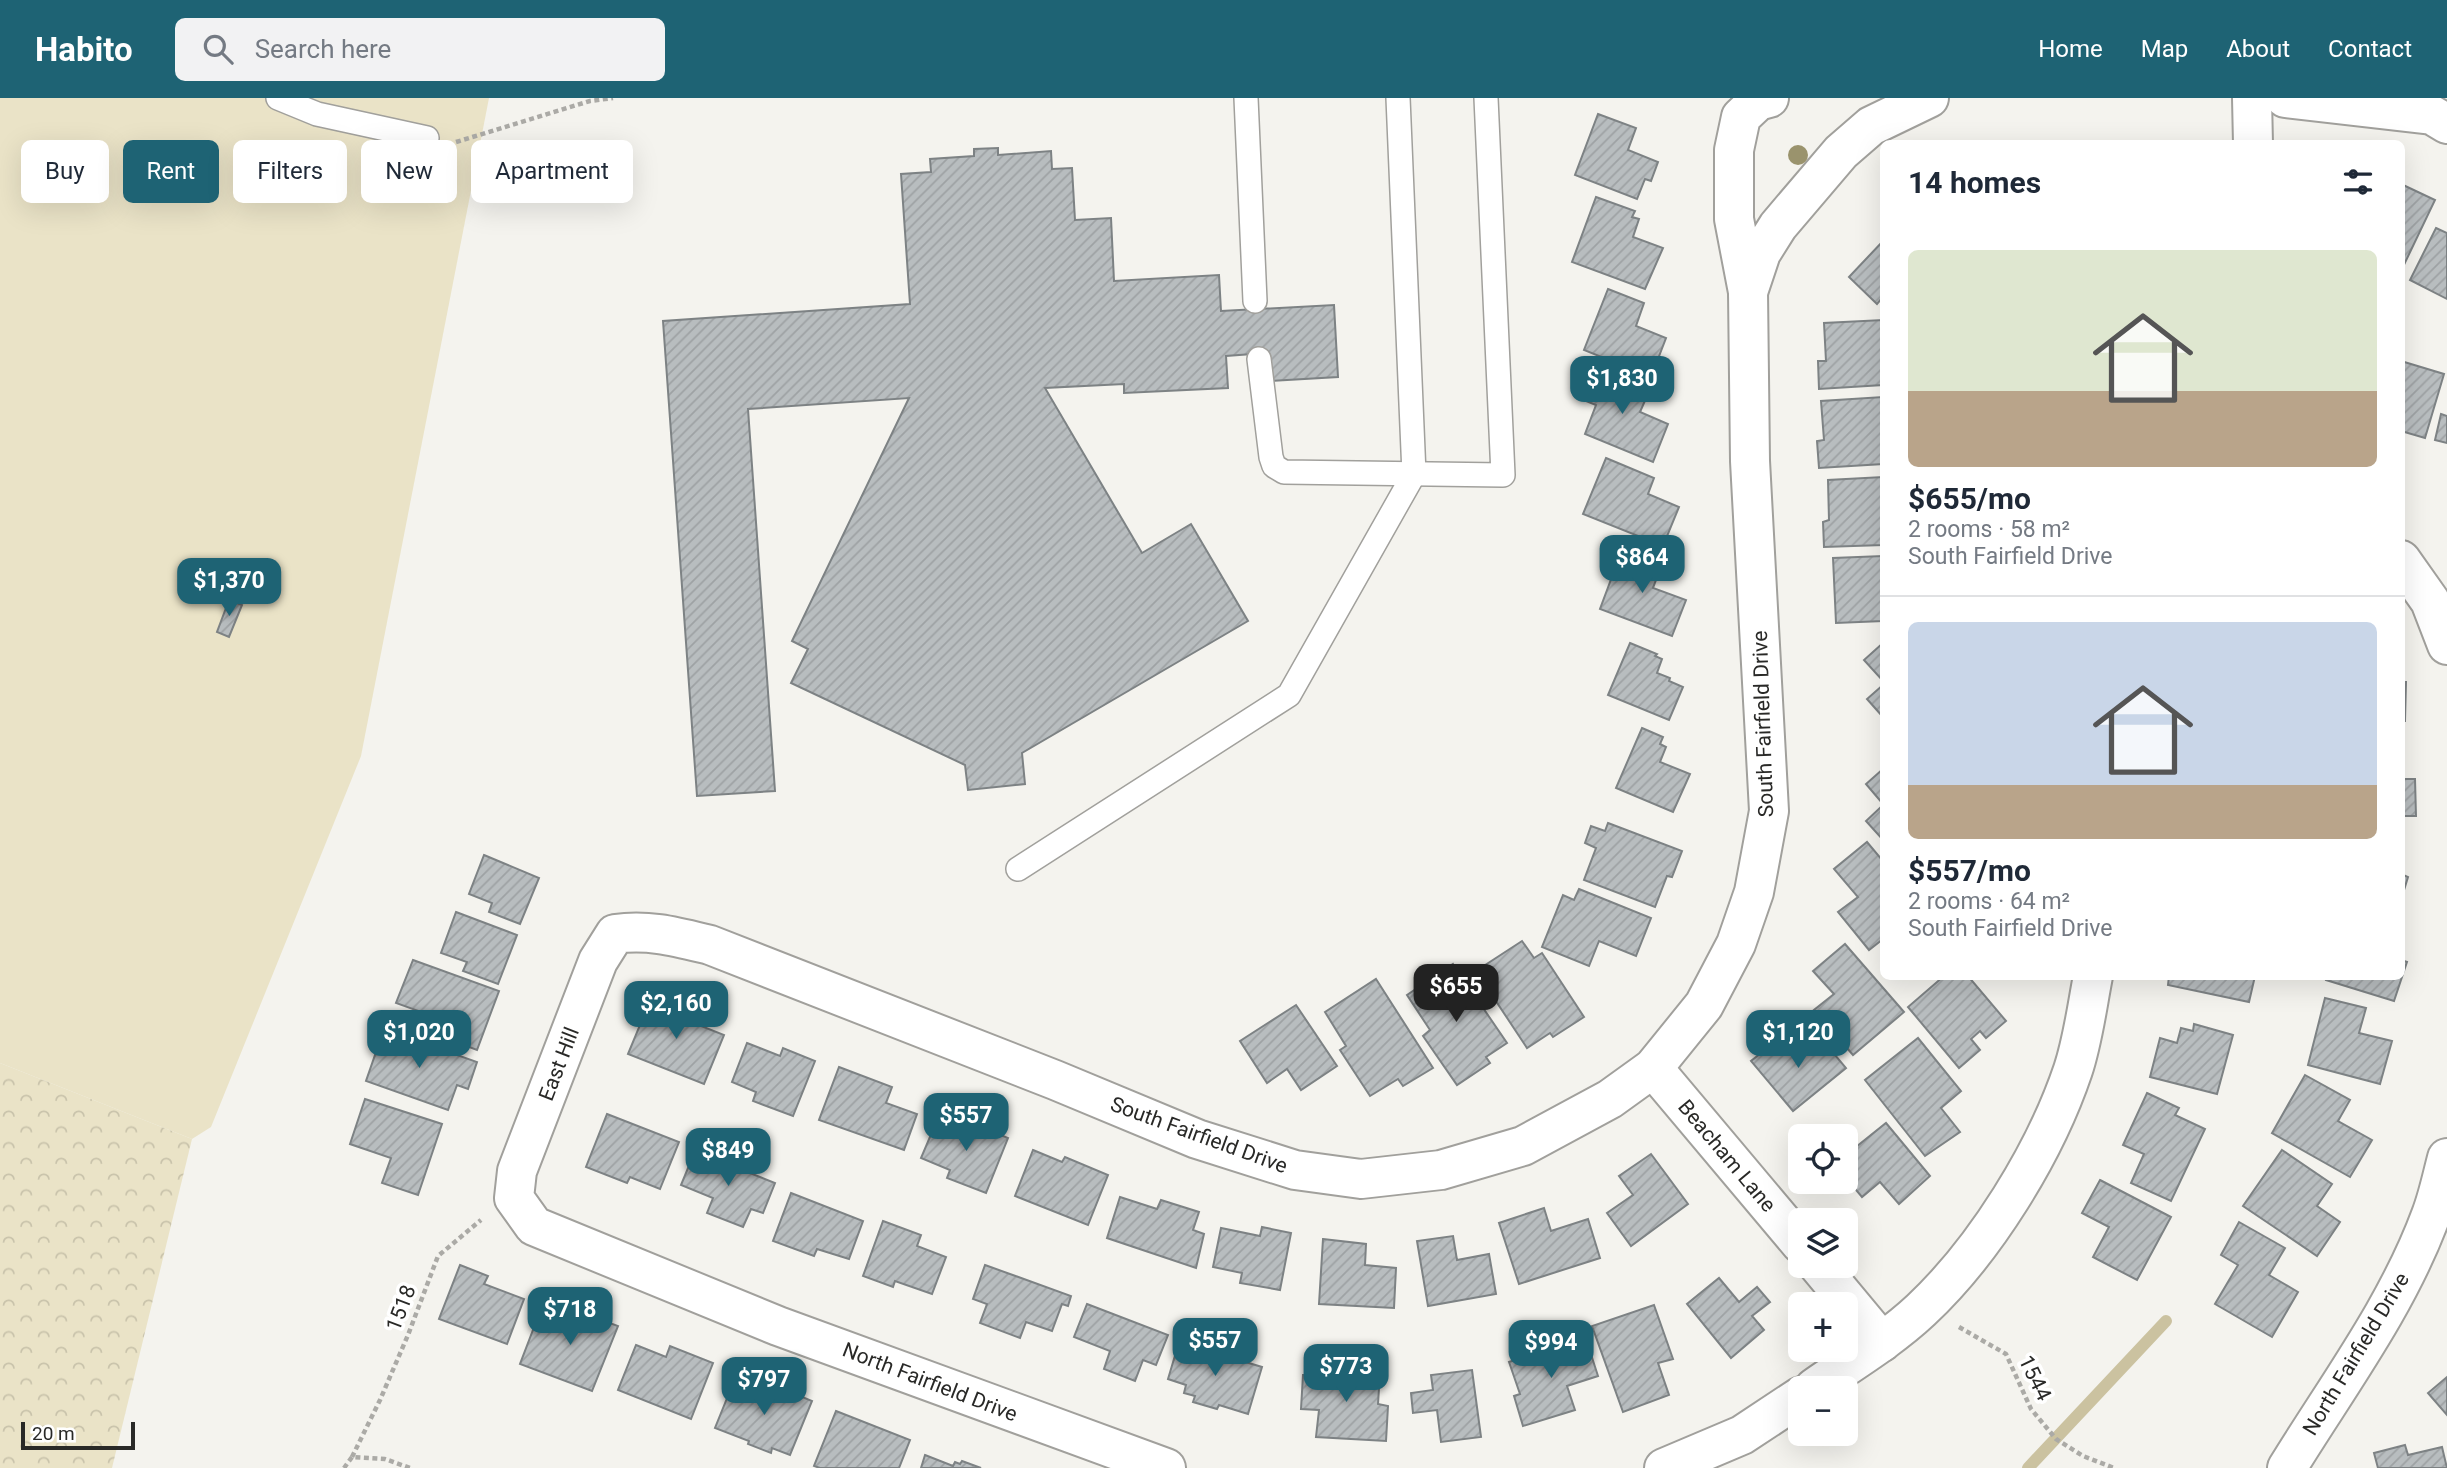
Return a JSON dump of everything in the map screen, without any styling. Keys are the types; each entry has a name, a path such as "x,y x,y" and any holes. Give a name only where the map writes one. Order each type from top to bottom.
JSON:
{"street":[{"name":"South Fairfield Drive","path":"615,934 636,931 662,933 710,945 1055,1080 1197,1139 1295,1170 1361,1178 1441,1170 1523,1146 1610,1099 1653,1068 1704,1005 1735,944 1754,892 1769,811 1750,461 1748,292 1734,219 1734,150 1741,117 1758,101 1769,98"},
{"name":"South Fairfield Drive","path":"1748,292 1761,253 1778,226 1841,152 1871,126 1929,98"},
{"path":"2252,98 2253,140"},
{"path":"2285,98 2442,118"},
{"path":"2405,566 2430,601 2447,645"},
{"name":"East Hill","path":"514,1198 517,1171 598,961 615,934"},
{"path":"1832,1376 1882,1342 1920,1311 1975,1249 2006,1204 2039,1150 2074,1069 2092,980"},
{"name":"Beacham Lane","path":"1653,1068 1788,1229"},
{"name":"North Fairfield Drive","path":"2287,1468 2382,1318 2439,1216 2447,1158"},
{"name":"North Fairfield Drive","path":"514,1198 534,1226 778,1325 1166,1468"},
{"path":"1829,1278 1882,1342"},
{"path":"1664,1468 1742,1435 1788,1405"}],"lane":[{"path":"278,98 317,114 427,138"},
{"path":"1246,98 1255,301"},
{"path":"1018,869 1289,695 1414,474 1398,98"},
{"path":"1259,359 1271,457 1274,466 1284,472 1503,475 1486,98"}],"path":[{"path":"427,138 460,143 590,101 613,98"},
{"name":"1518","path":"344,1468 352,1457 403,1346 438,1256 477,1223 514,1198"},
{"name":"1544","path":"1920,1311 1967,1330 2006,1354 2031,1409 2056,1438 2083,1456 2114,1468"},
{"path":"352,1457 385,1459 410,1468"}],"green space":[{"path":"0,98 489,98 481,140 471,140 471,191 361,756 211,1127 192,1139 0,1063"},
{"path":"0,1063 192,1139 112,1468 0,1468"}],"building":[{"path":"1598,114 1636,128 1628,150 1658,162 1651,181 1645,179 1637,199 1575,175"},
{"path":"998,148 998,155 1051,151 1052,169 1072,168 1075,220 1111,218 1114,281 1219,275 1221,311 1334,305 1338,377 1268,381 1266,353 1226,356 1228,388 1124,393 1124,384 1045,388 1142,553 1191,524 1248,621 1022,753 1025,784 968,790 965,765 791,683 808,649 792,641 909,398 748,409 775,791 697,796 663,321 910,304 901,174 931,172 930,159 974,156 974,149"},
{"path":"2405,186 2435,200 2405,263"},
{"path":"1596,197 1635,211 1632,217 1639,219 1633,237 1663,248 1645,289 1572,262"},
{"path":"2436,228 2447,233 2447,299 2410,280"},
{"path":"1880,244 1880,300 1877,304 1849,277"},
{"path":"1608,289 1644,303 1636,326 1666,338 1651,377 1584,350"},
{"path":"1880,320 1880,385 1819,389 1818,361 1826,361 1824,323"},
{"path":"2405,362 2444,374 2425,438 2405,432"},
{"path":"1595,367 1643,386 1640,393 1647,396 1640,412 1668,424 1653,462 1585,434 1596,405 1581,399"},
{"path":"1880,397 1880,464 1819,468 1817,441 1824,440 1821,401"},
{"path":"2441,414 2447,416 2447,443 2435,440"},
{"path":"1606,458 1654,478 1648,494 1679,507 1663,546 1583,514"},
{"path":"1880,477 1880,545 1824,547 1823,522 1829,520 1828,480"},
{"path":"1622,550 1662,564 1653,588 1686,600 1672,636 1600,609"},
{"path":"1880,556 1880,621 1836,623 1833,558"},
{"path":"229,600 242,605 229,637 217,632"},
{"path":"1630,643 1657,654 1655,656 1662,659 1657,673 1683,687 1669,720 1608,695"},
{"path":"1880,646 1880,678 1864,660"},
{"path":"1880,688 1880,714 1867,699"},
{"path":"1642,728 1663,737 1660,744 1666,747 1660,762 1690,774 1673,812 1616,788"},
{"path":"1880,772 1880,800 1866,784"},
{"path":"2405,779 2415,779 2416,816 2405,816"},
{"path":"1880,808 1880,837 1866,821"},
{"path":"1608,823 1682,851 1672,877 1667,876 1655,907 1584,880 1596,848 1585,843 1591,826 1605,831"},
{"path":"1867,842 1880,857 1880,941 1869,950 1838,912 1858,897 1834,869"},
{"path":"484,855 539,878 520,924 489,912 492,903 469,894"},
{"path":"1579,889 1651,918 1636,956 1599,941 1589,966 1542,947 1563,895 1574,900"},
{"path":"456,912 517,935 498,984 463,971 467,962 441,953"},
{"path":"1522,941 1534,958 1542,953 1584,1017 1553,1037 1550,1033 1527,1048 1476,971"},
{"path":"1845,944 1904,1012 1853,1055 1814,1010 1834,994 1813,971"},
{"path":"413,960 499,991 477,1050 432,1033 438,1018 396,1003"},
{"path":"1453,964 1507,1043 1486,1057 1490,1063 1457,1085 1423,1036 1430,1030 1407,995"},
{"path":"1376,979 1433,1068 1403,1086 1398,1079 1370,1096 1340,1050 1346,1046 1325,1012"},
{"path":"1939,980 1971,980 2006,1021 1986,1038 1980,1031 1971,1039 1980,1050 1959,1068 1908,1007"},
{"path":"2169,980 2254,980 2249,1002 2168,985"},
{"path":"2326,980 2401,980 2394,1001"},
{"path":"652,996 695,1013 691,1022 724,1035 704,1084 628,1054"},
{"path":"2325,998 2366,1008 2359,1033 2392,1041 2380,1084 2308,1065"},
{"path":"1296,1005 1337,1066 1301,1090 1287,1069 1267,1083 1240,1041"},
{"path":"2194,1024 2233,1035 2217,1094 2150,1077 2160,1038 2177,1043 2181,1028 2193,1031"},
{"path":"384,1029 477,1062 468,1089 457,1085 448,1110 366,1081"},
{"path":"1819,1036 1846,1068 1793,1111 1751,1061 1779,1039 1794,1056"},
{"path":"1918,1038 1961,1091 1941,1108 1960,1132 1925,1156 1865,1080"},
{"path":"747,1043 780,1056 783,1048 815,1061 793,1116 753,1101 756,1092 732,1082"},
{"path":"839,1067 892,1087 886,1103 917,1114 904,1150 819,1120"},
{"path":"2305,1075 2350,1100 2338,1121 2372,1140 2350,1177 2272,1133"},
{"path":"2147,1093 2179,1108 2175,1115 2205,1129 2171,1201 2131,1183 2144,1154 2123,1145"},
{"path":"365,1099 442,1124 418,1195 382,1183 391,1158 350,1144"},
{"path":"607,1114 679,1142 660,1189 630,1177 627,1183 586,1167"},
{"path":"938,1118 973,1132 977,1125 1008,1138 986,1193 947,1178 950,1170 921,1158"},
{"path":"1886,1123 1930,1176 1899,1204 1880,1182 1862,1197 1858,1192 1858,1145"},
{"path":"1033,1150 1062,1162 1065,1157 1108,1175 1088,1225 1015,1196"},
{"path":"2282,1150 2332,1184 2317,1206 2340,1222 2317,1256 2243,1206"},
{"path":"695,1151 775,1183 763,1213 751,1209 743,1227 707,1213 713,1198 681,1185"},
{"path":"1651,1154 1688,1204 1631,1246 1607,1213 1633,1195 1619,1176"},
{"path":"2100,1180 2171,1217 2137,1280 2093,1257 2109,1227 2082,1213"},
{"path":"791,1193 863,1221 849,1259 817,1249 814,1256 773,1241"},
{"path":"1120,1197 1157,1209 1161,1200 1199,1212 1193,1230 1204,1234 1196,1268 1107,1238"},
{"path":"1544,1208 1551,1231 1588,1219 1600,1258 1519,1284 1499,1223"},
{"path":"883,1221 921,1235 917,1246 946,1257 932,1294 895,1281 893,1287 863,1276"},
{"path":"2239,1222 2285,1248 2269,1275 2298,1292 2272,1337 2215,1304 2238,1265 2221,1255"},
{"path":"1262,1227 1291,1233 1280,1290 1240,1283 1242,1273 1213,1267 1221,1228 1260,1236"},
{"path":"1453,1236 1457,1260 1489,1254 1496,1294 1428,1306 1417,1241"},
{"path":"1323,1239 1366,1244 1365,1265 1396,1268 1394,1308 1319,1304"},
{"path":"460,1265 488,1276 484,1284 524,1299 507,1344 439,1319"},
{"path":"985,1265 1071,1296 1068,1306 1062,1304 1052,1331 1026,1322 1020,1338 980,1323 987,1304 973,1299"},
{"path":"1719,1278 1739,1302 1757,1287 1770,1302 1752,1316 1764,1330 1731,1358 1687,1304"},
{"path":"1087,1304 1168,1335 1156,1365 1143,1360 1135,1381 1104,1369 1110,1351 1074,1337"},
{"path":"1654,1305 1673,1359 1658,1363 1669,1395 1623,1412 1592,1326"},
{"path":"541,1309 571,1320 575,1310 618,1326 592,1391 520,1364"},
{"path":"1581,1339 1583,1344 1588,1345 1598,1376 1567,1386 1575,1410 1523,1426 1514,1396 1520,1394 1509,1362"},
{"path":"1179,1342 1262,1367 1248,1414 1219,1405 1217,1409 1193,1402 1195,1396 1184,1393 1186,1385 1168,1379"},
{"path":"636,1345 666,1357 670,1346 713,1363 691,1419 618,1390"},
{"path":"1311,1368 1380,1373 1378,1404 1388,1406 1386,1441 1316,1437 1319,1410 1301,1409 1303,1375 1310,1375"},
{"path":"1472,1370 1481,1437 1441,1442 1437,1410 1413,1413 1411,1393 1433,1390 1431,1375"},
{"path":"2447,1377 2447,1415 2428,1393"},
{"path":"734,1381 765,1394 769,1383 812,1401 790,1455 772,1448 771,1453 715,1428"},
{"path":"836,1411 910,1440 899,1468 814,1466"},
{"path":"2405,1445 2408,1455 2442,1447 2447,1468 2378,1468 2374,1453"},
{"path":"925,1455 953,1466 955,1462 960,1464 962,1461 981,1468 921,1468"}],"waterway":[{"path":"2028,1468 2166,1321"}]}
